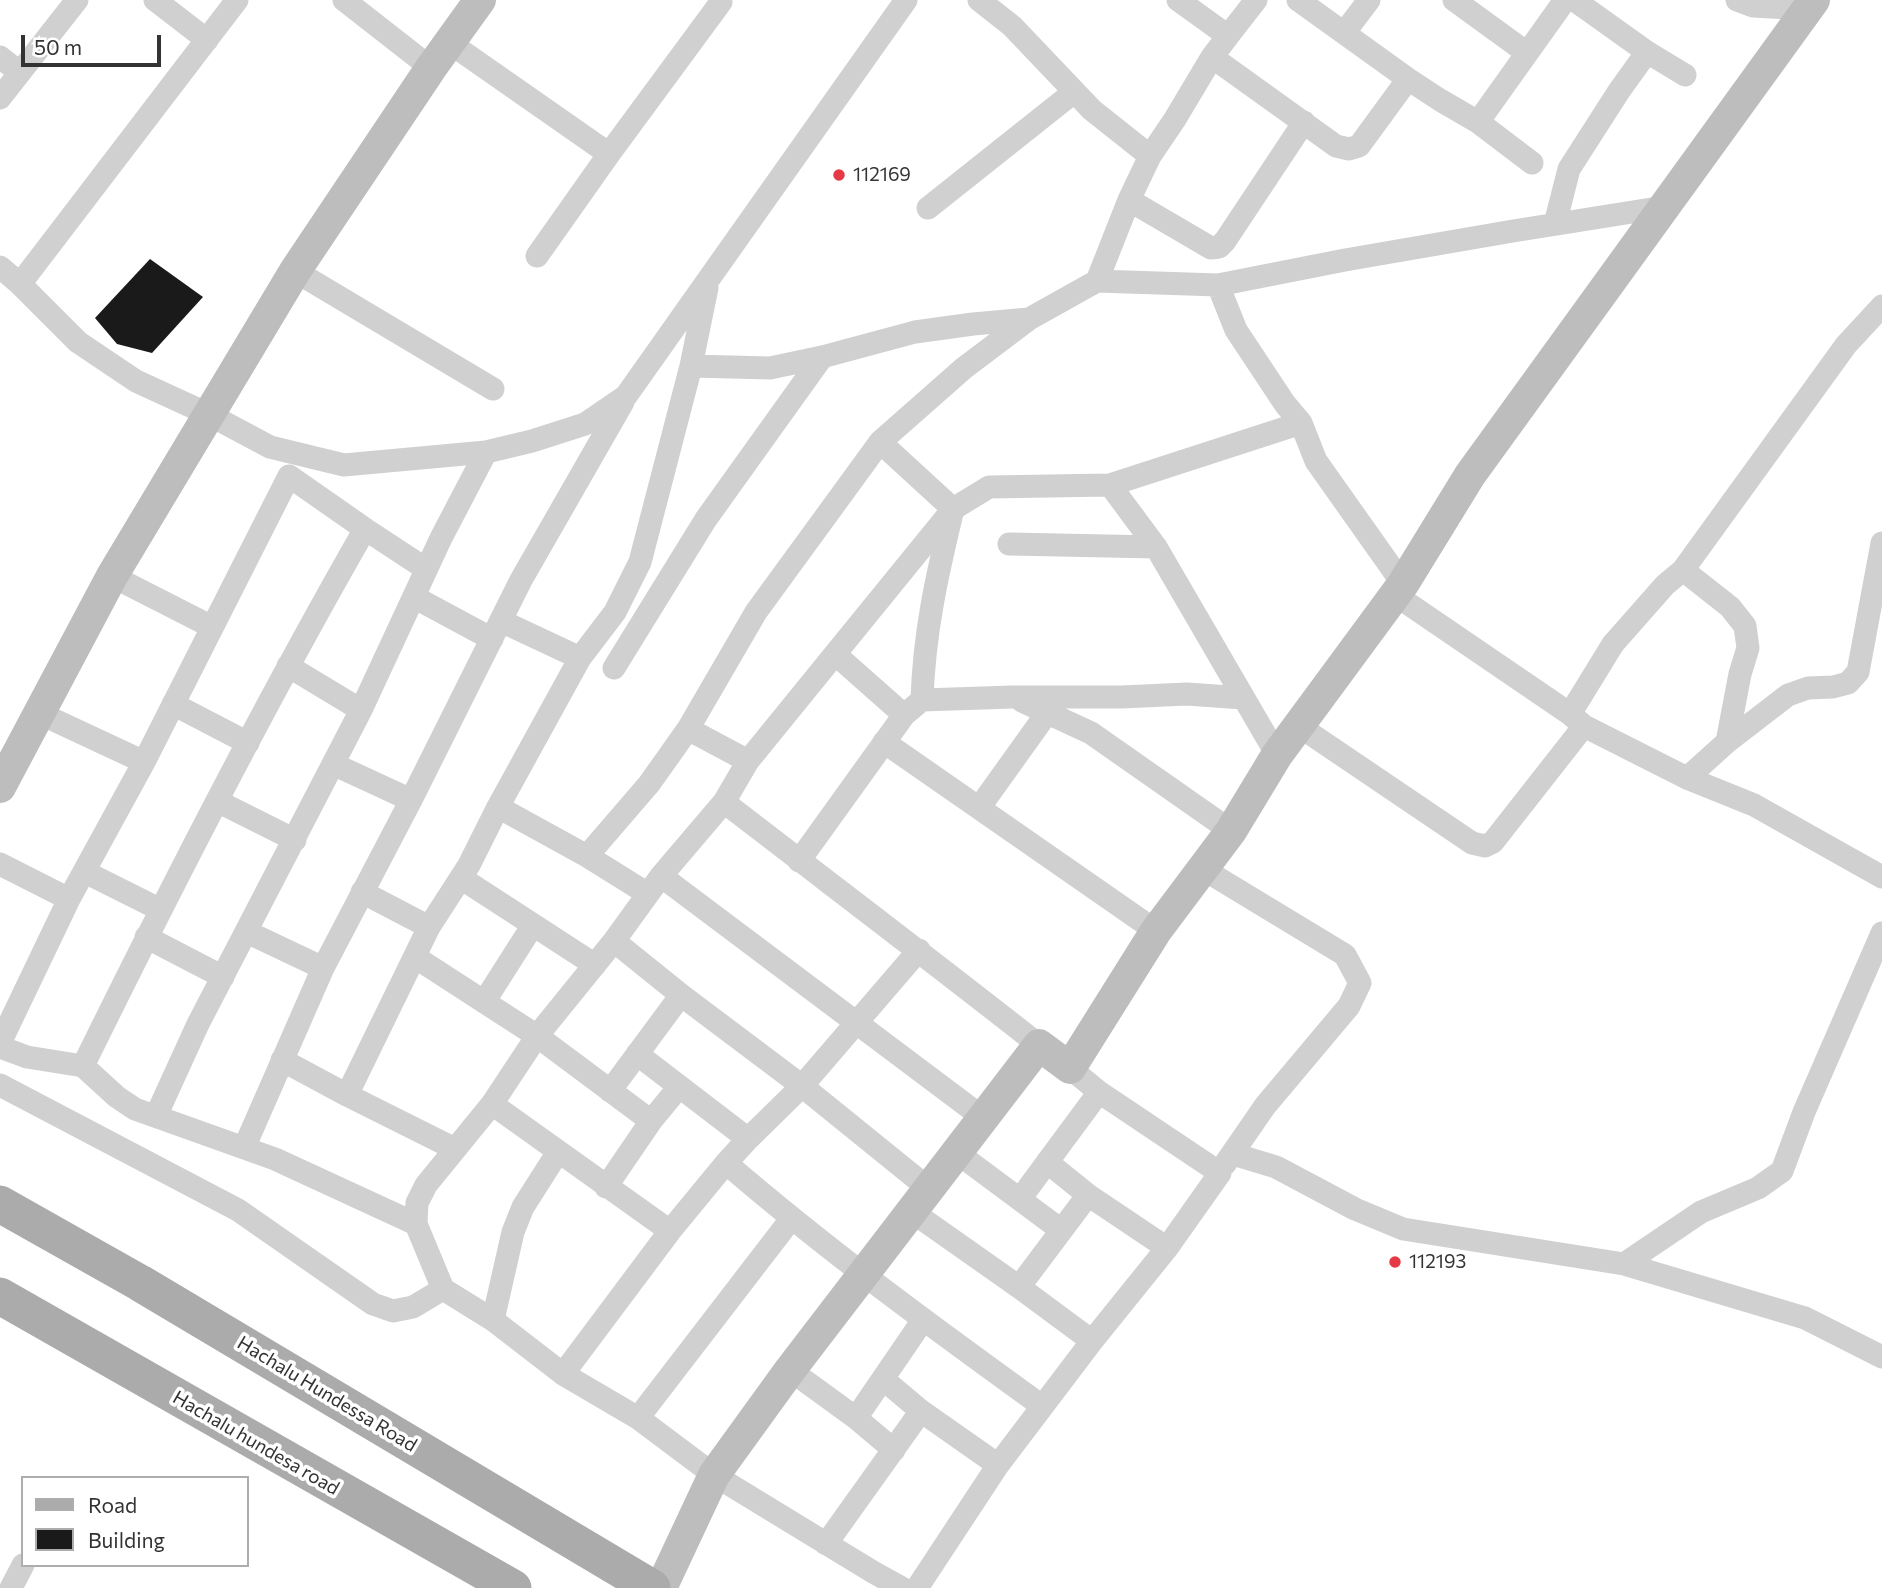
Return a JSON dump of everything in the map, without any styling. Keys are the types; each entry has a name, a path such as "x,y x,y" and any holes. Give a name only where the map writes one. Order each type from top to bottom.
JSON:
{"main road":[{"name":"Hachalu Hundessa Road","path":"0,1204 140,1283 652,1588"},
{"name":"Hachalu hundesa road","path":"0,1296 513,1588"}],"street":[{"path":"0,98 77,0"},
{"path":"155,0 207,40"},
{"path":"20,284 237,0"},
{"path":"344,0 609,154"},
{"path":"0,787 112,576 295,271 480,0"},
{"path":"979,0 1012,26 1092,110 1150,156"},
{"path":"1178,0 1228,36"},
{"path":"1097,281 1129,200 1150,156 1212,57 1256,0"},
{"path":"1298,0 1408,79 1478,122 1532,163"},
{"path":"1344,33 1369,0"},
{"path":"1478,122 1565,0"},
{"path":"1574,0 1647,52 1685,75"},
{"path":"1737,0 1753,6 1810,5"},
{"path":"1459,1 1527,53"},
{"path":"537,256 721,2"},
{"path":"244,1148 323,968 521,580 626,396 899,2"},
{"path":"1070,1068 1156,931 1231,831 1277,755 1399,589 1470,475 1810,5"},
{"path":"1555,224 1569,169 1647,52"},
{"path":"0,57 19,72"},
{"path":"1212,57 1336,146 1349,149 1359,146 1408,79"},
{"path":"928,208 1074,92"},
{"path":"1129,200 1211,248 1219,247 1304,122"},
{"path":"587,856 649,784 688,729 756,612 880,442 964,368 1030,319 1097,281 1219,285 1345,260 1664,207"},
{"path":"0,267 78,342 136,381 210,415 270,447 344,465 486,452 532,441 584,424 626,396"},
{"path":"295,271 492,389"},
{"path":"347,1095 429,927 461,878 580,658 615,612 640,562 691,366 709,278"},
{"path":"1219,285 1236,330 1285,404 1301,423 1316,461 1399,589 1577,720 1687,778 1754,806 1882,877"},
{"path":"1299,726 1472,844 1485,846 1493,842 1577,720 1614,644 1665,586 1683,570 1846,345 1882,306"},
{"path":"691,366 769,368 915,332 1030,319"},
{"path":"614,668 706,519 822,357"},
{"path":"902,1588 714,1475 638,1418 563,1374 493,1320 443,1289 416,1224 417,1203 426,1185 492,1104 537,1036 724,802 748,761 953,509 989,487 1110,485 1301,423"},
{"path":"880,442 953,509"},
{"path":"270,447 289,476 426,569"},
{"path":"156,1116 198,1024 362,710 426,569 486,452"},
{"path":"289,476 144,762 69,899 0,1045 27,1057 83,1066 117,1097 135,1109 275,1159 416,1224"},
{"path":"1110,485 1156,547 1277,755"},
{"path":"922,700 923,661 933,593 953,509"},
{"path":"83,1066 146,937 288,666 365,529"},
{"path":"1687,778 1727,742 1788,695 1808,688 1833,687 1848,683 1858,672 1882,543"},
{"path":"1009,544 1156,547"},
{"path":"1683,570 1730,607 1745,626 1748,648 1740,674 1727,742"},
{"path":"112,576 212,627"},
{"path":"414,597 497,630 580,658"},
{"path":"835,654 904,715"},
{"path":"288,666 362,710"},
{"path":"799,861 904,715 922,700 1186,694 1243,698"},
{"path":"1012,697 1091,733 1231,831"},
{"path":"173,704 248,743"},
{"path":"39,713 144,762"},
{"path":"979,808 1047,713"},
{"path":"688,729 748,761"},
{"path":"884,742 1156,931"},
{"path":"333,764 411,800"},
{"path":"217,802 295,840"},
{"path":"724,802 919,950 1098,1092 1220,1173"},
{"path":"498,807 587,856 655,885 857,1023 982,1117"},
{"path":"0,864 69,899"},
{"path":"917,1588 998,1465 1167,1248 1265,1106 1349,1006 1360,983 1345,955 1203,869"},
{"path":"85,872 161,909"},
{"path":"461,878 595,965"},
{"path":"362,892 429,927"},
{"path":"484,1002 533,925"},
{"path":"247,932 323,968"},
{"path":"1624,1264 1700,1212 1758,1188 1782,1171 1804,1112 1882,933"},
{"path":"146,937 223,977"},
{"path":"614,941 802,1086 920,1200 1019,1287 1092,1341"},
{"path":"563,1374 670,1231 726,1163 802,1086 919,950"},
{"path":"415,957 537,1036 652,1121"},
{"path":"610,1091 681,995"},
{"path":"661,1588 714,1475 790,1370 1039,1045"},
{"path":"637,1054 748,1139"},
{"path":"282,1060 455,1149"},
{"path":"0,1085 239,1210 373,1304 393,1311 413,1307 443,1289"},
{"path":"606,1186 679,1087"},
{"path":"1020,1199 1098,1092"},
{"path":"492,1104 670,1231"},
{"path":"493,1320 513,1232 523,1207 558,1152"},
{"path":"956,1152 1061,1230"},
{"path":"1233,1153 1276,1167 1355,1209 1403,1229 1624,1264 1805,1318 1882,1357"},
{"path":"1047,1162 1088,1195 1167,1248"},
{"path":"726,1163 791,1219 923,1320 1042,1406"},
{"path":"1019,1287 1088,1195"},
{"path":"638,1418 791,1219"},
{"path":"856,1418 923,1320"},
{"path":"790,1370 856,1418 894,1450"},
{"path":"883,1379 921,1411 998,1465"},
{"path":"826,1544 921,1411"},
{"path":"0,1584 9,1588 22,1567"}],"building":[{"path":"150,259 203,297 152,353 117,344 95,318"}],"place":[{"name":"112169","path":"839,175"},
{"name":"112193","path":"1395,1262"}]}
